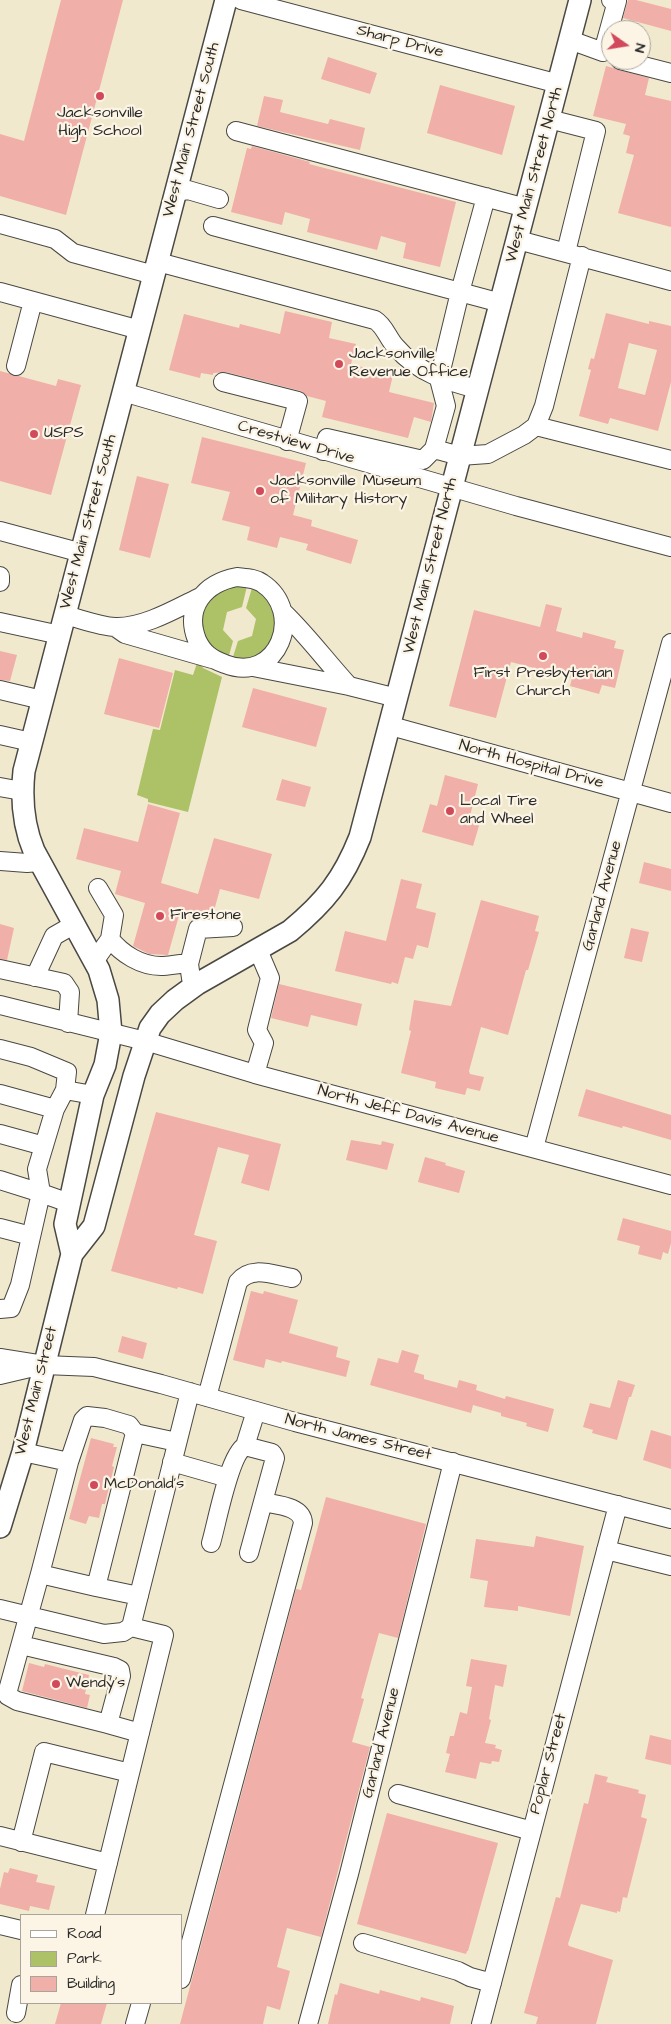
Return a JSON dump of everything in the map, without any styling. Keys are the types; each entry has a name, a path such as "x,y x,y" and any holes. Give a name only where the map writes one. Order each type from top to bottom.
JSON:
{"main road":[{"name":"West Main Street South","path":"111,1033 105,984 95,960 40,862 27,834 22,791 24,771 226,0"},
{"name":"West Main Street North","path":"145,1041 150,1028 160,1014 175,1000 194,986 290,931 308,916 334,888 345,871 360,837 580,0"},
{"name":"West Main Street","path":"72,1254 65,1224 93,1095 105,1066 111,1033"},
{"name":"West Main Street","path":"0,1527 23,1452 72,1254 94,1226 145,1041"}],"street":[{"name":"Sharp Drive","path":"241,0 559,84"},
{"path":"611,0 616,1 613,20"},
{"path":"570,40 601,53"},
{"path":"651,68 671,73"},
{"path":"434,449 460,456 488,454 524,435 536,426 544,406 596,131 549,119"},
{"path":"236,131 526,208"},
{"path":"175,192 188,190 220,199"},
{"path":"323,451 327,438 423,460 434,449 446,406 439,379 486,197"},
{"path":"0,224 55,239 73,253 156,268 375,320 380,323 395,347 419,367 439,379 478,389"},
{"path":"213,226 501,303"},
{"path":"518,240 671,281"},
{"path":"0,292 140,330"},
{"path":"16,366 33,301"},
{"path":"223,382 298,401 287,441"},
{"name":"Crestview Drive","path":"123,392 287,441 671,546"},
{"path":"536,426 671,460"},
{"path":"0,531 82,554"},
{"path":"0,576 0,582"},
{"path":"212,659 199,644 193,624 194,610 212,586 237,577 251,579 263,584 276,596 283,612 284,629 274,654 253,667"},
{"path":"115,627 142,622 164,615 203,596"},
{"path":"283,612 349,686"},
{"path":"65,615 115,627 125,634 212,659 229,666 253,667 349,686 397,698"},
{"path":"0,622 60,636"},
{"name":"Garland Avenue","path":"534,1148 671,643"},
{"path":"0,690 42,700"},
{"name":"North Hospital Drive","path":"390,726 671,803"},
{"path":"0,735 31,742"},
{"path":"0,787 22,791"},
{"path":"0,861 40,862"},
{"path":"95,960 110,939 114,915 98,888"},
{"path":"35,977 54,936 75,924"},
{"path":"194,986 189,964 198,929 234,928"},
{"path":"110,939 120,949 143,963 159,966 189,964"},
{"path":"255,1074 264,1043 257,1030 270,978 258,950"},
{"path":"0,969 64,983 70,992 68,1023"},
{"name":"North Jeff Davis Avenue","path":"0,1005 145,1041 255,1074 671,1185"},
{"path":"0,1049 31,1057 67,1072 65,1090 55,1109 37,1169 41,1193 20,1285 11,1308 0,1309"},
{"path":"65,1090 93,1095"},
{"path":"0,1094 55,1109"},
{"path":"0,1134 44,1146"},
{"path":"0,1180 69,1203"},
{"path":"0,1228 31,1236"},
{"path":"207,1397 238,1282 244,1274 254,1271 292,1278"},
{"path":"0,1358 44,1365"},
{"path":"0,1375 44,1365"},
{"name":"North James Street","path":"44,1365 94,1367 671,1519"},
{"path":"0,1609 104,1634 123,1632 131,1627 190,1392"},
{"path":"211,1543 228,1478 237,1453 245,1446 256,1411"},
{"path":"140,1733 17,1701 8,1696 8,1690 69,1462 83,1420 92,1415 105,1418 129,1425 135,1433 177,1442"},
{"path":"96,1586 135,1433"},
{"path":"245,1446 275,1455 249,1553"},
{"path":"23,1452 69,1462"},
{"path":"172,1462 228,1478"},
{"name":"Garland Avenue","path":"308,2024 351,1864 453,1462"},
{"path":"182,1975 302,1524 302,1518 296,1510 263,1502"},
{"name":"Poplar Street","path":"481,2024 618,1505"},
{"path":"606,1550 671,1566"},
{"path":"40,1574 138,1596"},
{"path":"95,1914 164,1635 131,1627"},
{"path":"21,1645 120,1670 121,1676 108,1724"},
{"path":"21,1842 44,1752 130,1773"},
{"path":"398,1794 532,1831"},
{"path":"0,1836 108,1863"},
{"path":"0,1925 20,1930"},
{"path":"363,1943 458,1971 470,1978 492,1983"},
{"path":"16,2013 20,1991"},
{"path":"135,2024 141,2004"}],"green space":[{"path":"235,585 247,586 242,607 227,612 223,630 233,641 228,659 206,642 201,623 206,605 218,592"},
{"path":"252,588 261,594 273,610 276,630 268,648 259,655 246,659 232,660 238,641 252,636 256,619 246,608"},
{"path":"198,660 203,668 222,677 188,812 148,802 148,799 137,795 153,729 160,730 175,670 193,675"}],"building":[{"path":"61,0 123,0 66,215 0,196 0,134 24,141"},
{"path":"628,0 636,0 671,9 671,31 651,26 651,20 623,18"},
{"path":"328,57 377,73 370,94 321,79"},
{"path":"605,70 620,70 649,78 645,95 671,101 671,227 618,213 634,155 626,153 630,136 623,134 626,124 593,116"},
{"path":"440,85 515,106 502,155 427,133"},
{"path":"264,96 283,100 280,112 328,124 330,119 365,128 360,150 257,126"},
{"path":"252,146 310,162 309,164 456,202 440,267 403,258 406,243 381,236 377,250 307,232 310,219 285,212 282,225 231,212 247,148 251,149"},
{"path":"285,311 332,322 329,338 356,344 351,364 393,375 389,392 434,403 431,422 414,417 408,438 322,417 326,401 307,396 301,391 226,372 213,373 213,375 201,373 200,378 169,370 184,314 239,328 240,324 280,334"},
{"path":"606,313 649,324 649,321 671,326 671,382 658,431 610,418 608,424 579,416 591,370 588,369 591,358 594,359","holes":["629,343 657,350 645,395 618,388"]},
{"name":"USPS","path":"0,371 56,386 58,379 81,385 51,495 0,481"},
{"name":"Jacksonville Museum of Military History","path":"202,437 306,463 293,515 312,520 311,526 358,540 351,564 306,550 308,544 280,537 277,548 247,540 250,527 222,520 230,492 191,483"},
{"path":"137,476 169,484 150,558 119,550"},
{"name":"First Presbyterian Church","path":"546,604 562,608 556,631 582,638 583,632 616,641 614,648 624,650 615,688 602,685 599,694 570,686 572,678 511,662 496,718 449,706 474,610 540,627"},
{"path":"0,651 17,655 10,681 0,680"},
{"path":"119,658 173,673 159,728 104,714"},
{"path":"253,688 327,708 316,747 242,727"},
{"name":"Local Tire and Wheel","path":"445,775 478,784 470,816 481,819 473,846 422,832 430,804 437,806"},
{"path":"282,779 311,787 305,807 276,800"},
{"path":"148,804 180,813 161,883 198,894 214,838 272,854 259,899 220,889 212,918 202,918 180,912 168,955 149,954 133,946 145,903 115,894 121,871 76,859 84,828 138,842"},
{"path":"644,862 671,869 671,891 639,883"},
{"path":"401,879 422,884 416,908 436,913 428,948 417,945 413,959 405,957 398,984 335,971 345,931 386,941"},
{"path":"481,900 539,916 535,931 539,932 508,1035 481,1027 469,1071 470,1074 484,1077 480,1091 467,1088 465,1095 435,1088 436,1082 401,1073 411,1031 409,1030 414,1000 451,1006"},
{"path":"0,924 14,928 7,960 0,959"},
{"path":"631,928 649,932 642,962 624,958"},
{"path":"279,984 362,1004 357,1026 311,1015 308,1027 271,1018"},
{"path":"586,1089 671,1115 671,1140 623,1126 622,1128 578,1116"},
{"path":"156,1112 281,1144 269,1191 241,1183 249,1155 218,1147 194,1235 217,1241 203,1294 111,1271"},
{"path":"351,1140 381,1145 382,1141 394,1144 387,1170 346,1160"},
{"path":"425,1157 465,1171 459,1193 418,1182"},
{"path":"623,1218 671,1231 671,1243 668,1254 663,1252 661,1260 638,1254 640,1246 617,1240"},
{"path":"251,1291 263,1294 264,1291 298,1300 289,1333 338,1347 336,1357 350,1361 346,1377 282,1361 281,1363 266,1359 264,1368 233,1360"},
{"path":"122,1336 147,1343 143,1359 118,1352"},
{"path":"402,1350 419,1355 414,1372 424,1375 424,1379 457,1388 459,1380 477,1385 476,1390 505,1399 506,1396 554,1409 548,1432 526,1426 527,1423 501,1416 501,1413 473,1405 471,1413 370,1385 378,1358 398,1363"},
{"path":"618,1380 635,1385 631,1397 629,1397 617,1440 592,1433 593,1430 583,1427 590,1403 610,1408"},
{"path":"651,1430 671,1436 671,1469 643,1460"},
{"name":"McDonald's","path":"91,1438 114,1444 113,1447 117,1447 105,1504 102,1504 99,1518 89,1516 86,1524 69,1519"},
{"path":"326,1497 426,1524 398,1638 379,1633 361,1698 364,1699 352,1742 370,1747 321,1937 287,1928 277,1967 290,1971 280,2010 267,2006 263,2024 180,2024 296,1589 301,1590"},
{"path":"536,1536 584,1546 570,1616 518,1606 518,1611 484,1607 488,1581 470,1578 476,1539 534,1547"},
{"path":"471,1659 507,1665 503,1687 495,1685 489,1719 491,1720 485,1743 496,1745 495,1748 502,1750 499,1762 492,1761 491,1764 480,1762 476,1779 445,1772 450,1754 446,1753 450,1736 454,1736 460,1712 467,1714 472,1687 466,1686"},
{"name":"Wendy's","path":"29,1663 44,1667 45,1664 89,1675 85,1694 90,1695 87,1708 22,1691"},
{"path":"650,1735 671,1740 671,1765 645,1759"},
{"path":"595,1774 608,1777 606,1782 639,1790 638,1793 646,1795 641,1817 647,1819 627,1898 623,1897 620,1912 617,1911 617,1913 581,1904 568,1944 569,1946 613,1960 596,2024 536,2024 538,2017 524,2013 556,1897 560,1898 584,1803 588,1804"},
{"path":"387,1813 498,1843 466,1954 357,1924"},
{"path":"10,1868 38,1875 36,1882 55,1886 49,1910 30,1906 29,1911 0,1904 0,1889 4,1872 8,1873"},
{"path":"340,1983 379,1994 380,1990 420,2001 421,1997 454,2006 450,2024 328,2024 335,1994 337,1995"},
{"path":"61,2004 107,2004 101,2024 55,2024"}],"place":[{"name":"Jacksonville High School","path":"100,96"},
{"name":"Jacksonville Revenue Office","path":"339,364"},
{"name":"USPS","path":"34,434"},
{"name":"Jacksonville Museum of Military History","path":"260,491"},
{"name":"First Presbyterian Church","path":"543,656"},
{"name":"Local Tire and Wheel","path":"450,811"},
{"name":"Firestone","path":"160,916"},
{"name":"McDonald's","path":"94,1485"},
{"name":"Wendy's","path":"56,1684"}]}
